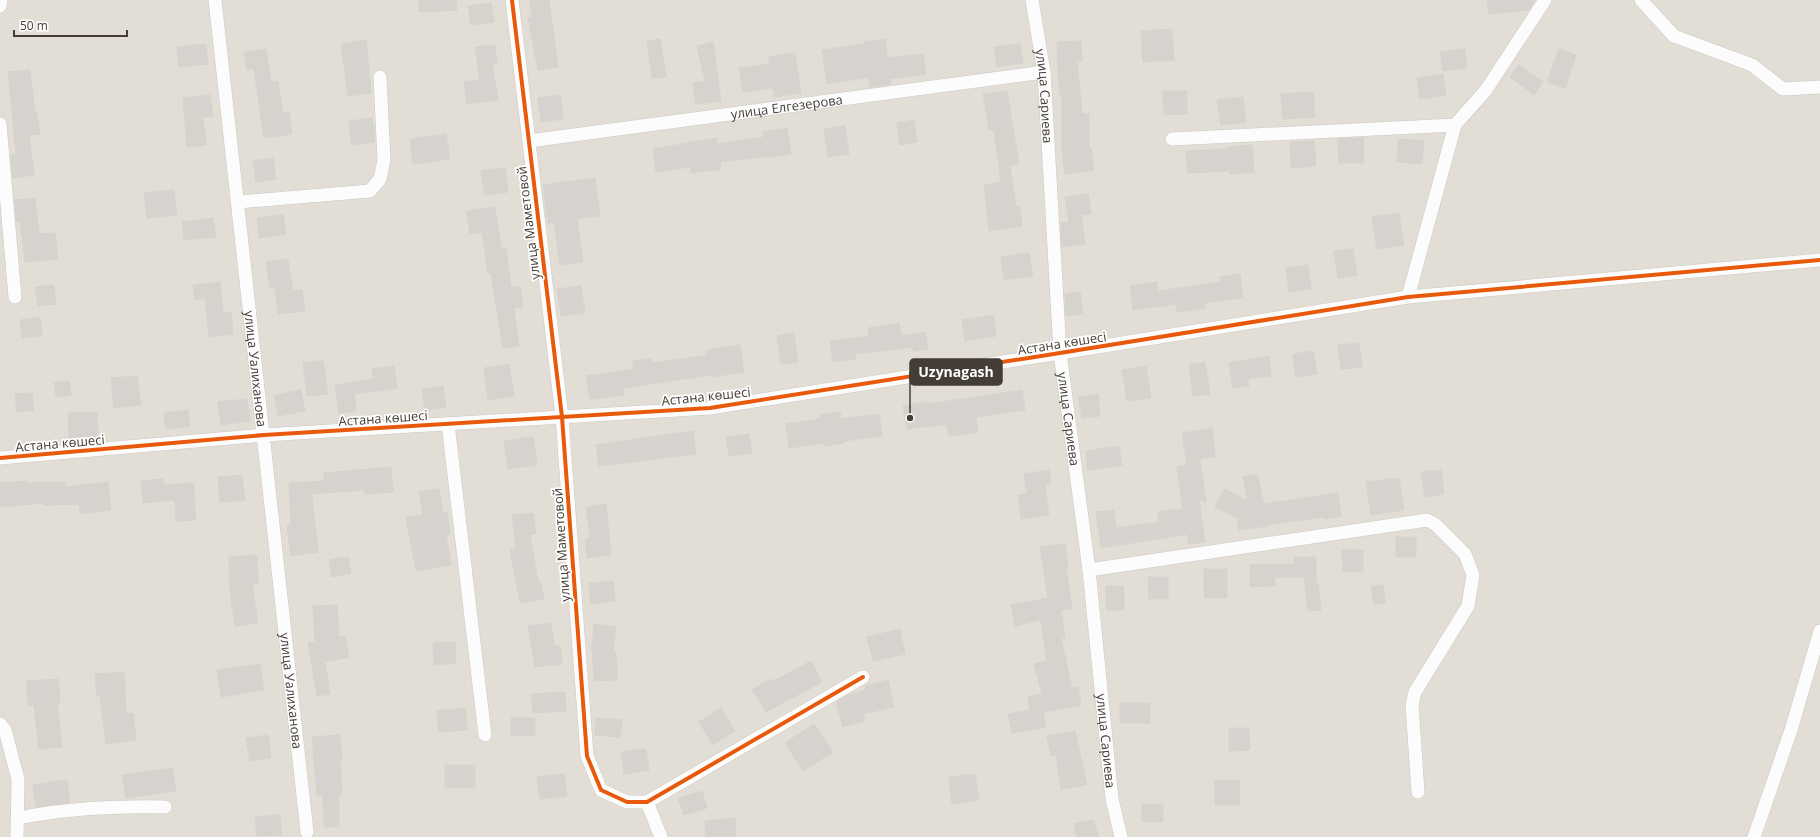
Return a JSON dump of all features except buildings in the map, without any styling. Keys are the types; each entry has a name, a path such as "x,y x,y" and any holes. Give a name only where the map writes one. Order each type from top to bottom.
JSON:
{"street":[{"path":"0,6 1,0"},
{"name":"улица Уалиханова","path":"216,0 307,832"},
{"name":"улица Маметовой","path":"512,0 562,417 587,756 601,790 627,802 647,802"},
{"name":"улица Сариева","path":"1032,0 1044,72 1060,353 1090,570 1112,799 1121,837"},
{"path":"1408,297 1455,125 1486,90 1545,0"},
{"path":"1640,0 1674,36 1752,65 1783,89 1820,87"},
{"name":"улица Елгезерова","path":"529,141 1044,72"},
{"path":"238,202 370,191 380,180 384,160 380,77"},
{"path":"0,124 16,296"},
{"path":"1172,139 1455,125"},
{"name":"Астана көшесі","path":"0,458 264,435 710,408 1408,297 1820,260"},
{"path":"448,424 484,735"},
{"path":"1090,570 1427,520 1435,524 1465,554 1473,575 1468,606 1415,692 1412,705 1418,792"},
{"path":"1754,837 1791,730 1820,630"},
{"path":"661,837 647,802 863,677"},
{"path":"0,724 4,730 18,779 17,837"},
{"path":"18,818 57,811 115,806 165,807"}],"shaded area":[{"path":"0,0 1820,0 1820,837 0,837"}],"cycle path":[{"path":"512,0 562,417 587,756 601,790 627,802 647,802 863,677"},
{"path":"0,458 264,435 710,408 1408,297 1820,260"}],"place":[{"name":"Uzynagash","path":"910,418"}]}
